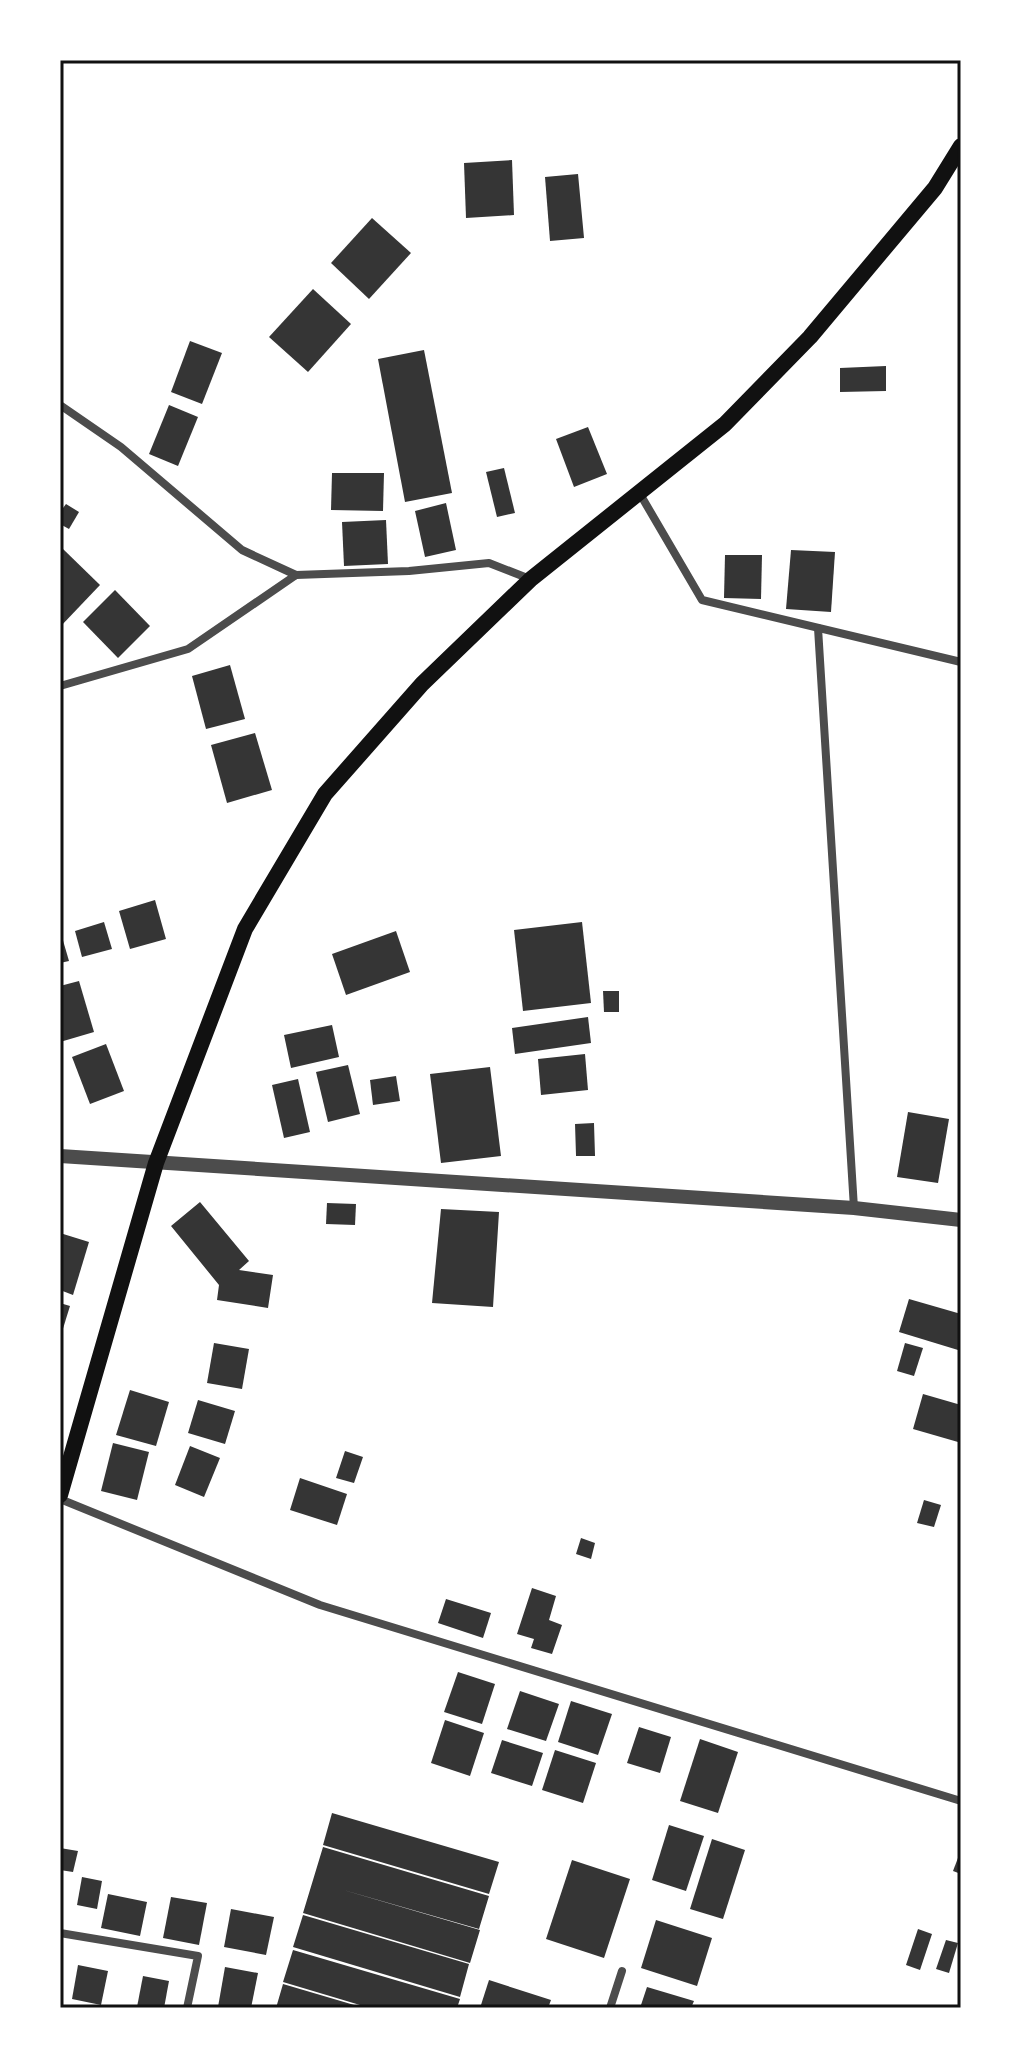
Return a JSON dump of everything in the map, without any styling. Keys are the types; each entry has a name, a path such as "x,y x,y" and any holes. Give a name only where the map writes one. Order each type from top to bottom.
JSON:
{"main road":[{"path":"60,1497 156,1163 245,929 325,794 422,684 531,579 725,424 810,337 935,188 961,146"}],"street":[{"path":"60,405 121,447 242,550 296,575 409,571 489,563 531,579"},
{"path":"640,494 702,600 961,662"},
{"path":"60,686 188,649 296,575"},
{"path":"818,628 854,1208"},
{"path":"60,1156 854,1208 961,1220"},
{"path":"60,1497 320,1605 961,1801"},
{"path":"60,1933 198,1956 187,2008"},
{"path":"610,2008 622,1971"}],"building":[{"path":"512,160 514,215 466,218 464,163"},
{"path":"578,174 584,238 550,241 545,177"},
{"path":"372,218 411,253 369,299 331,263"},
{"path":"313,289 351,324 308,372 269,337"},
{"path":"190,341 222,353 202,404 171,392"},
{"path":"424,350 452,493 405,502 378,359"},
{"path":"886,366 886,391 840,392 840,368"},
{"path":"169,405 198,417 178,466 149,454"},
{"path":"588,427 607,474 574,487 556,439"},
{"path":"504,468 515,513 497,517 486,472"},
{"path":"332,473 384,473 383,511 331,510"},
{"path":"446,503 456,550 425,557 415,511"},
{"path":"66,504 79,512 69,529 60,524 60,512"},
{"path":"386,520 388,564 344,566 342,522"},
{"path":"62,548 100,585 60,627 60,550"},
{"path":"791,550 835,552 831,612 786,609"},
{"path":"725,555 762,555 761,599 724,598"},
{"path":"115,590 150,626 118,658 83,622"},
{"path":"230,665 245,719 206,729 192,676"},
{"path":"255,733 272,790 227,803 211,745"},
{"path":"155,900 166,939 130,949 119,911"},
{"path":"104,922 112,949 82,957 75,931"},
{"path":"582,922 591,1003 523,1011 514,930"},
{"path":"396,931 410,972 346,995 332,954"},
{"path":"60,938 69,961 60,963"},
{"path":"79,981 94,1032 60,1042 60,986"},
{"path":"603,991 619,991 619,1012 604,1012"},
{"path":"588,1017 591,1043 515,1054 512,1028"},
{"path":"332,1025 339,1057 291,1068 284,1035"},
{"path":"106,1044 124,1091 90,1104 72,1057"},
{"path":"585,1054 588,1090 541,1095 538,1059"},
{"path":"348,1065 360,1114 328,1122 316,1072"},
{"path":"490,1067 501,1156 441,1163 430,1074"},
{"path":"396,1076 400,1101 373,1105 370,1080"},
{"path":"298,1079 310,1132 284,1138 272,1085"},
{"path":"908,1112 949,1119 938,1183 897,1177"},
{"path":"594,1123 595,1156 576,1156 575,1124"},
{"path":"200,1202 249,1261 239,1270 273,1275 268,1308 217,1300 219,1285 171,1226"},
{"path":"327,1203 356,1204 355,1225 326,1224"},
{"path":"441,1209 499,1212 493,1307 432,1303"},
{"path":"60,1233 89,1242 73,1295 60,1290"},
{"path":"909,1299 961,1314 958,1350 899,1332"},
{"path":"60,1303 70,1306 61,1335 60,1335"},
{"path":"214,1343 249,1349 242,1389 207,1383"},
{"path":"905,1343 923,1348 914,1376 897,1371"},
{"path":"130,1390 169,1402 156,1446 116,1435"},
{"path":"923,1394 961,1405 958,1442 913,1429"},
{"path":"198,1400 235,1411 225,1444 188,1433"},
{"path":"113,1443 149,1452 137,1500 101,1491"},
{"path":"190,1446 220,1458 204,1497 175,1485"},
{"path":"345,1451 363,1457 354,1483 336,1478"},
{"path":"300,1478 347,1494 337,1525 290,1510"},
{"path":"924,1500 941,1505 934,1527 917,1523"},
{"path":"581,1538 595,1543 591,1559 576,1554"},
{"path":"532,1588 556,1596 549,1620 562,1625 552,1654 531,1648 534,1639 517,1634"},
{"path":"446,1599 491,1613 483,1638 438,1623"},
{"path":"458,1672 495,1684 482,1724 444,1712"},
{"path":"520,1691 559,1704 546,1741 507,1729"},
{"path":"571,1701 612,1714 598,1755 558,1742"},
{"path":"445,1720 484,1733 470,1776 431,1763"},
{"path":"639,1727 671,1737 660,1773 627,1763"},
{"path":"700,1739 738,1752 718,1813 680,1801"},
{"path":"502,1740 543,1753 532,1786 491,1773"},
{"path":"555,1750 596,1763 583,1803 542,1790"},
{"path":"332,1813 499,1862 489,1894 323,1845"},
{"path":"669,1825 704,1836 686,1891 652,1880"},
{"path":"712,1839 745,1850 723,1919 690,1909"},
{"path":"323,1847 489,1896 479,1929 340,1889 480,1930 470,1963 303,1913"},
{"path":"60,1848 78,1851 73,1872 60,1870"},
{"path":"961,1850 961,1874 953,1871"},
{"path":"572,1860 630,1879 604,1958 546,1939"},
{"path":"82,1877 102,1881 97,1909 77,1905"},
{"path":"108,1894 147,1902 140,1936 101,1928"},
{"path":"171,1897 207,1903 199,1945 163,1938"},
{"path":"231,1909 274,1917 266,1955 224,1947"},
{"path":"303,1915 469,1964 460,1997 293,1947"},
{"path":"656,1920 712,1938 697,1986 641,1968"},
{"path":"918,1929 932,1934 920,1970 906,1965"},
{"path":"946,1940 958,1943 949,1973 936,1969"},
{"path":"293,1950 460,1999 457,2008 370,2008 283,1982"},
{"path":"78,1965 108,1971 101,2005 72,1999"},
{"path":"225,1967 258,1973 251,2008 218,2007"},
{"path":"143,1976 169,1981 164,2008 137,2007"},
{"path":"489,1980 551,2000 548,2008 480,2008"},
{"path":"283,1984 361,2007 361,2008 276,2008"},
{"path":"647,1987 694,2001 691,2008 640,2008"}]}
